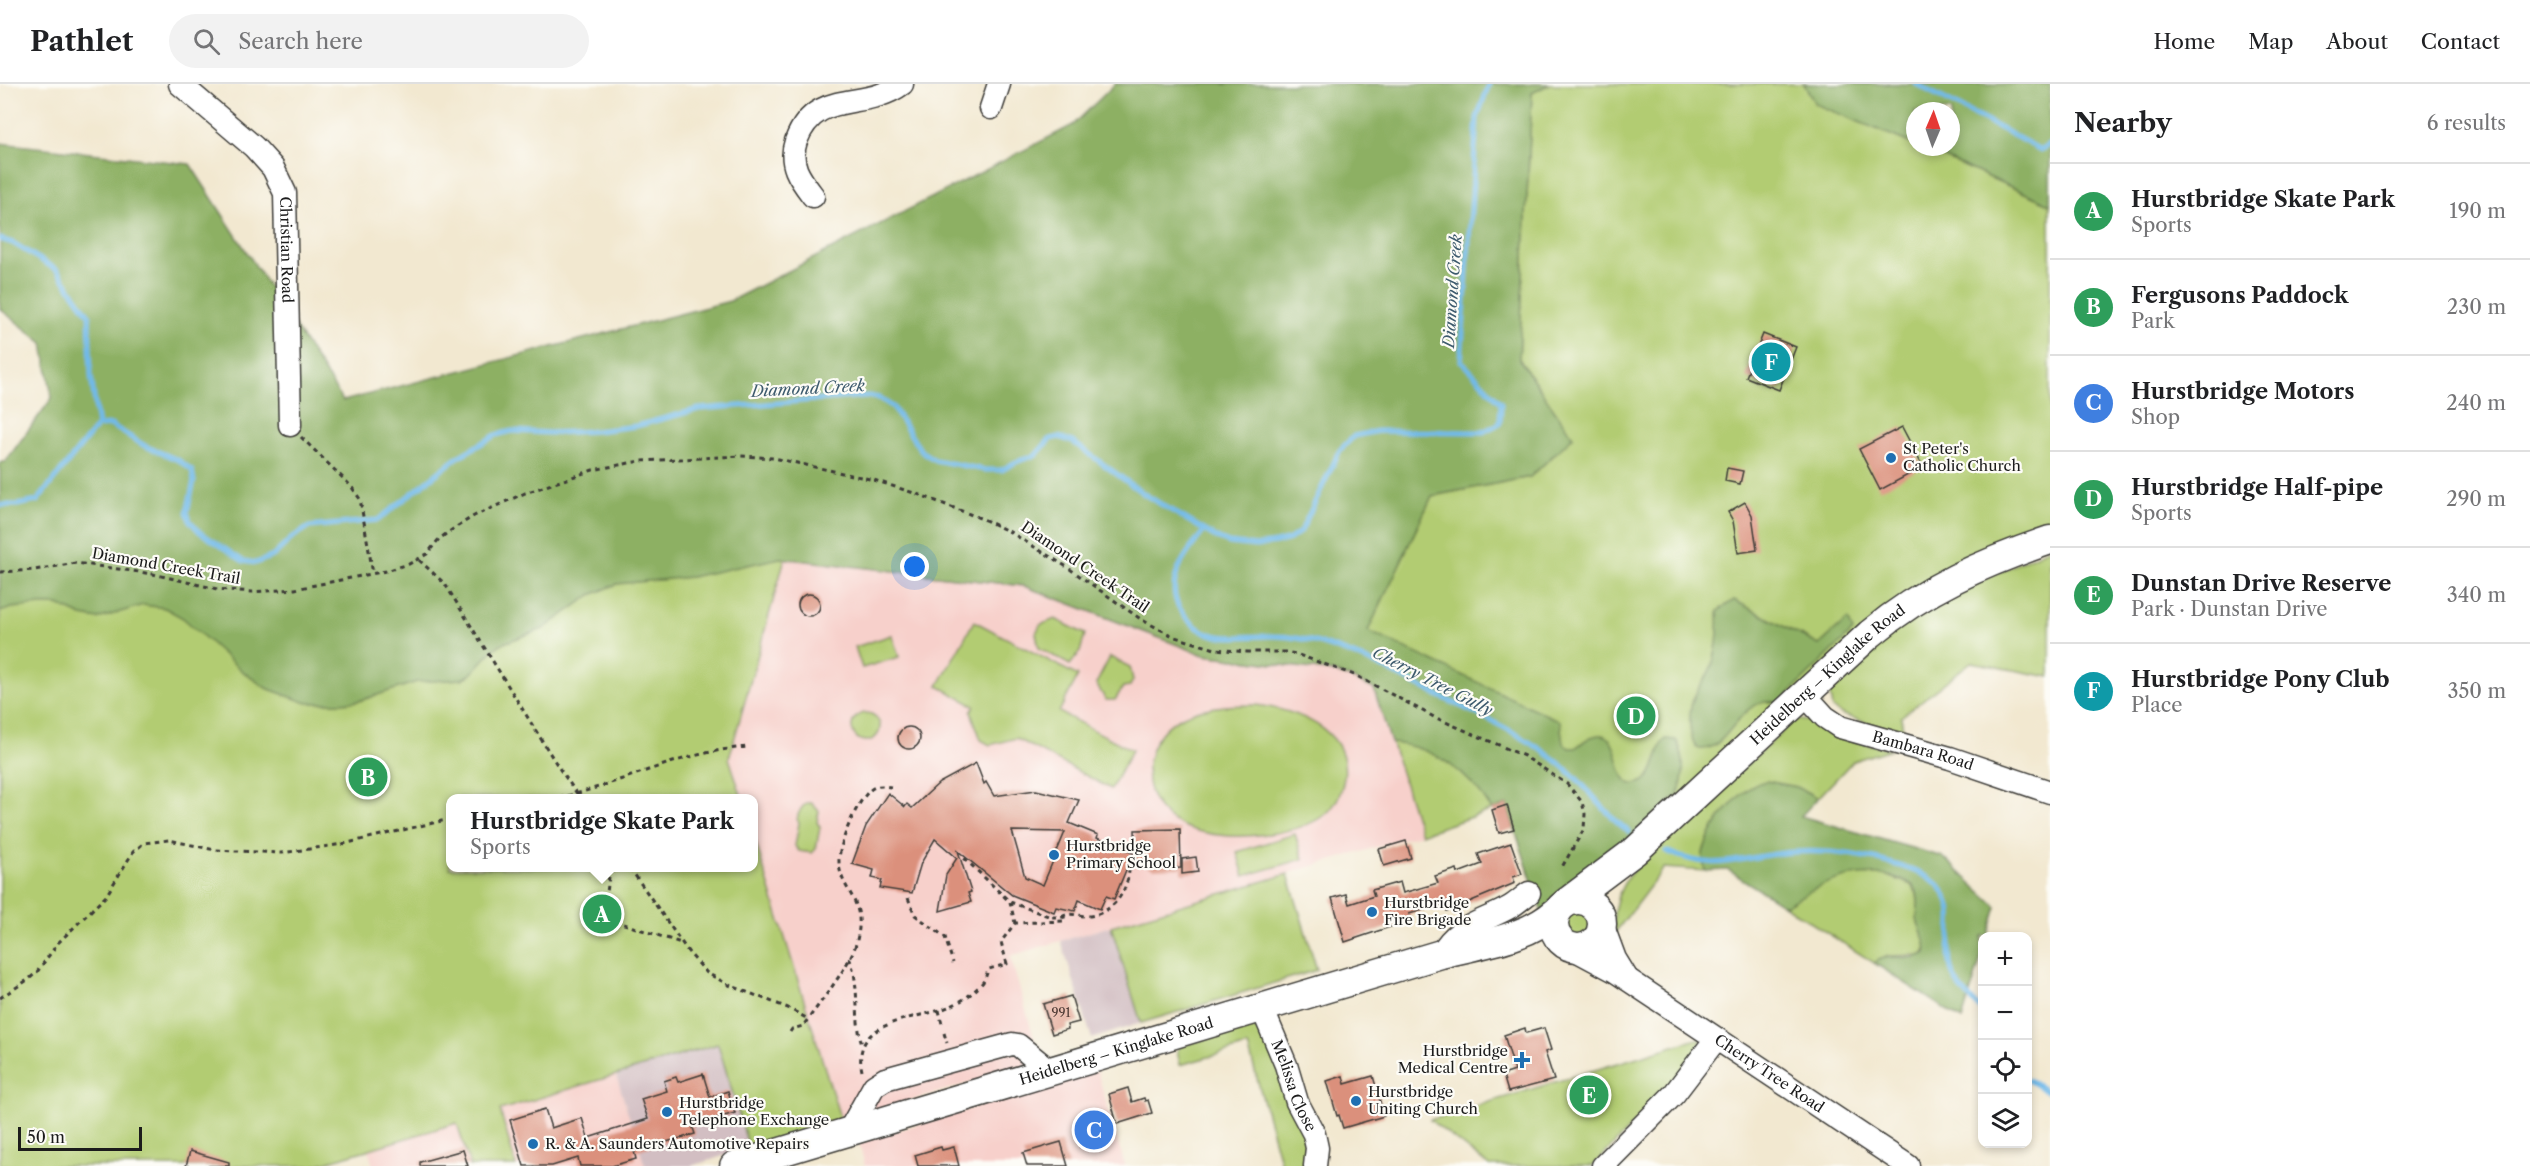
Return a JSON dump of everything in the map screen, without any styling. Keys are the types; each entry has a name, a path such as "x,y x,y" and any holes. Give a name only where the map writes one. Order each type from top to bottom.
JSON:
{"main road":[{"name":"Heidelberg – Kinglake Road","path":"734,1166 1441,954 1526,932 1635,851 1870,634 1916,599 1974,569 2050,540"},
{"name":"Heidelberg – Kinglake Road","path":"1602,923 1616,879 1635,851"},
{"path":"1574,900 1589,902 1596,907 1602,923 1598,938 1593,944 1580,949 1563,944 1554,933 1553,919 1562,907 1574,900"},
{"name":"Heidelberg – Kinglake Road","path":"1498,940 1571,948"}],"street":[{"name":"Christian Road","path":"180,84 200,92 254,147 273,168 285,193 290,425"},
{"path":"813,196 799,178 793,161 795,145 808,118 823,108 873,97 902,84"},
{"path":"991,108 999,84"},
{"name":"Bambara Road","path":"1804,695 1825,717 1840,727 1950,758 2050,792"},
{"path":"1441,954 1449,941 1461,930 1510,908 1528,892"},
{"name":"Cherry Tree Road","path":"1602,923 1615,959 1629,981"},
{"name":"Cherry Tree Road","path":"1571,948 1629,981 1908,1166"},
{"name":"Melissa Close","path":"1262,1008 1286,1065 1297,1102 1314,1134 1317,1148 1315,1166"},
{"path":"1603,1166 1674,1094 1716,1039"},
{"path":"849,1131 872,1090 877,1083 885,1079 1009,1044 1018,1045 1050,1071"}],"path":[{"path":"290,425 351,486 360,500 373,574"},
{"name":"Diamond Creek Trail","path":"0,572 83,564 153,574 217,589 252,592 295,589 399,568 419,560 453,529 493,507 560,480 618,464 649,460 754,456 774,458 854,475 923,496 1002,527 1067,567 1142,620 1175,637 1215,649 1296,654 1357,676 1434,717 1524,756 1567,784 1582,802 1585,814 1584,830 1562,867"},
{"path":"419,560 445,584 577,794 698,756 730,748 749,747"},
{"path":"790,1032 792,1029 803,1026 849,958 857,941 859,915 856,902 840,868 840,849 849,824 870,791 879,786 891,787"},
{"path":"0,998 37,972 58,943 106,896 132,852 144,843 169,840 215,850 282,853 343,844 446,820"},
{"path":"964,858 1010,902 1051,917 1062,917 1067,914 1094,915 1112,907 1119,899 1126,884 1129,858"},
{"path":"609,872 606,901 618,922 682,943"},
{"path":"633,872 695,961 714,978 808,1019"},
{"path":"908,898 915,915 945,937 953,963"},
{"path":"1010,902 1015,923"},
{"path":"872,1090 861,1069 866,1038 878,1029 901,1020 958,1003 970,994 984,981 989,969 1007,964 1001,942 1015,923 1064,922 1065,919 1062,917"},
{"path":"849,958 853,970 857,1020 863,1046"},
{"path":"939,1010 942,1024"}],"shaded area":[{"name":"Hurstbridge Primary School","path":"785,558 1024,586 1204,655 1328,671 1351,678 1374,689 1421,834 1010,956 1041,1062 841,1121 758,850 758,794 741,794 729,758"},
{"path":"1111,926 1141,1023 1092,1039 1061,941"},
{"path":"719,1044 749,1148 691,1166 645,1166 616,1075"},
{"path":"1097,1071 1125,1166 865,1166 859,1142"},
{"path":"616,1075 645,1166 373,1166 368,1149"}],"green space":[{"path":"1115,84 1550,84 1532,93 1519,359 1573,437 1530,477 1432,496 1368,631 1560,721 1563,743 1569,748 1575,748 1591,737 1601,735 1608,738 1613,744 1625,779 1631,784 1639,783 1649,776 1662,743 1666,739 1676,740 1683,761 1682,783 1677,796 1543,915 1507,805 1492,810 1473,785 1449,764 1422,750 1391,743 1374,689 1351,678 1328,671 1204,655 1024,586 780,558 691,577 617,584 591,595 543,629 501,644 470,675 462,679 417,682 359,701 343,703 307,703 266,688 242,671 183,618 165,608 143,605 98,619 82,616 58,605 12,608 0,612 0,462 5,462 52,398 43,343 0,309 0,143 190,164 343,401 730,301 1073,125"},
{"path":"1550,84 1804,84 1815,104 1906,141 1906,156 1941,156 2050,204 2050,530 2001,547 1543,915 1507,805 1421,834 1374,689 1351,678 1328,671 1204,655 1024,586 785,558 729,758 741,794 446,794 446,872 758,872 758,850 841,1121 749,1148 718,1044 500,1110 516,1166 470,1166 457,1123 313,1166 0,1166 0,505 427,482 1368,630 1432,496 1530,477 1573,437 1519,359 1532,92"},
{"path":"1804,84 2050,84 2050,204 1941,156 1960,156 1960,102 1906,102 1906,141 1815,104"},
{"path":"2050,548 2050,677 1971,662 1901,717 1904,735 1843,715 1832,708 1829,690 1909,615"},
{"path":"1734,600 1819,645 1848,619 1853,631 1779,703 1765,702 1754,706 1719,742 1699,749 1692,739 1691,708 1695,695 1713,662 1718,636 1718,611"},
{"path":"1055,619 1085,634 1080,652 1070,665 1039,648 1036,633 1040,625"},
{"path":"974,621 1078,676 1059,712 1132,750 1111,789 1016,738 990,745 981,740 971,712 975,706 938,686"},
{"path":"892,635 899,657 862,668 855,647"},
{"path":"1110,657 1130,667 1133,680 1130,686 1123,687 1115,700 1106,700 1096,684"},
{"path":"1256,705 1287,711 1302,717 1329,734 1339,746 1344,761 1344,778 1333,806 1326,814 1314,821 1300,827 1268,834 1220,835 1200,832 1180,825 1159,808 1149,785 1149,761 1158,738 1166,728 1185,715 1225,706"},
{"path":"866,713 876,717 880,727 876,737 866,741 856,737 852,727 856,717"},
{"path":"1794,721 1810,721 1832,736 1891,749 1853,761 1818,798 1797,787 1766,781 1732,809 1713,831 1704,856 1705,871 1664,868 1614,934 1615,906 1625,882 1636,867"},
{"path":"1766,781 1797,787 1818,798 1801,816 1943,857 1997,907 1989,932 1978,932 1978,968 1962,1020 1874,963 1880,959 1914,957 1926,953 1926,944 1917,918 1917,893 1909,883 1878,875 1849,876 1810,891 1785,906 1728,870 1705,871 1703,853 1712,832 1736,799"},
{"path":"811,803 819,811 817,822 820,827 816,849 812,853 799,851 795,846 799,823 797,817 801,808"},
{"path":"1295,834 1303,859 1244,876 1237,852"},
{"path":"1288,874 1317,970 1141,1023 1111,926"},
{"path":"1855,874 1885,875 1912,885 1917,894 1927,948 1923,955 1888,956 1874,963 1785,906 1820,884"},
{"path":"1579,910 1589,914 1593,924 1589,934 1579,938 1569,934 1565,924 1569,914"},
{"path":"1249,1026 1259,1030 1269,1044 1305,1129 1308,1166 1277,1166 1281,1164 1248,1046 1180,1065 1177,1050 1181,1046"},
{"path":"1700,1038 1702,1040 1685,1071 1593,1166 1489,1166 1430,1120"}],"building":[{"path":"1763,334 1796,347 1779,390 1746,377"},
{"name":"St Peter's Catholic Church","path":"1902,427 1923,467 1880,490 1859,449"},
{"path":"1727,468 1743,471 1740,484 1725,481"},
{"path":"1745,502 1752,515 1757,550 1738,553 1733,521 1728,512"},
{"path":"809,594 817,597 820,605 817,613 809,616 801,613 798,605 801,597"},
{"path":"909,727 917,730 920,738 917,746 909,749 901,746 898,738 901,730"},
{"path":"976,763 984,784 986,782 994,796 1036,790 1079,800 1069,823 1133,853 1114,899 1106,896 1100,909 1079,900 1075,911 1056,907 1054,912 1012,895 958,851 971,892 968,893 971,902 940,911 946,875 957,858 935,839 921,863 912,893 880,888 882,880 872,878 874,870 852,864 866,826 888,793 905,807 907,804 912,808 939,783","holes":["1012,831 1065,832 1043,885 1025,877"]},
{"path":"1507,805 1514,829 1499,833 1492,810"},
{"path":"1180,829 1181,868 1154,869 1136,861 1135,830"},
{"path":"1406,841 1411,858 1384,866 1379,849"},
{"path":"1511,843 1522,874 1513,877 1515,883 1447,911 1444,904 1409,914 1411,920 1345,942 1332,898 1346,894 1349,904 1374,896 1372,890 1400,882 1403,893 1438,883 1435,876 1457,869 1458,873 1482,864 1478,854"},
{"path":"1196,857 1198,872 1182,874 1182,859"},
{"path":"1071,996 1079,1022 1067,1025 1068,1029 1052,1034 1043,1004"},
{"name":"Hurstbridge Medical Centre","path":"1525,1028 1526,1033 1544,1028 1551,1050 1545,1052 1554,1080 1508,1092 1503,1075 1515,1071 1504,1035"},
{"path":"703,1074 710,1097 728,1091 735,1113 692,1125 695,1134 634,1151 636,1159 612,1166 580,1166 578,1158 552,1166 524,1166 510,1120 545,1109 551,1128 582,1118 588,1138 648,1119 641,1099 667,1091 664,1081 676,1077 678,1082"},
{"name":"Hurstbridge Uniting Church","path":"1343,1076 1345,1084 1373,1076 1384,1116 1343,1128 1339,1115 1337,1116 1327,1081"},
{"path":"1128,1088 1132,1102 1144,1098 1145,1101 1148,1100 1152,1113 1117,1124 1109,1094"},
{"path":"1107,1116 1114,1137 1080,1147 1075,1126"},
{"path":"1061,1142 1068,1166 1027,1166 1023,1153"},
{"path":"941,1147 942,1150 954,1147 959,1166 918,1166 915,1155"},
{"path":"463,1150 468,1166 420,1166 420,1162"},
{"path":"190,1151 229,1162 229,1166 186,1166"}],"waterway":[{"name":"Diamond Creek","path":"0,505 17,505 37,501 93,431 98,426 111,425 145,446 178,460 192,470 194,481 187,512 190,521 200,532 243,561 256,563 273,556 293,537 309,527 378,520 458,457 496,435 512,431 549,433 596,431 636,426 699,409 868,396 879,398 893,407 921,451 935,460 985,470 1002,470 1036,455 1050,439 1059,437 1073,442 1144,494 1219,539 1229,543 1256,546 1276,543 1290,539 1301,531 1340,450 1354,436 1378,431 1483,432 1500,423 1501,403 1461,361 1477,118 1489,84"},
{"name":"Diamond Creek","path":"1916,84 2041,150 2050,144"},
{"path":"0,239 13,243 57,270 89,315 91,376 98,426"},
{"name":"Cherry Tree Gully","path":"1204,531 1190,548 1175,579 1176,601 1192,623 1212,635 1223,637 1279,636 1304,639 1382,667 1488,719 1536,746 1574,776 1629,832"},
{"name":"Cherry Tree Gully","path":"1666,851 1701,862 1716,863 1794,852 1831,852 1856,855 1905,867 1922,875 1938,885 1946,895 1951,916 1949,949 1952,972 1961,988 1978,1006"},
{"name":"Cherry Tree Gully","path":"2032,1082 2050,1093"}],"place":[{"name":"Hurstbridge Pony Club","path":"1771,362"},
{"name":"St Peter's Catholic Church","path":"1891,458"},
{"name":"Hurstbridge Half-pipe","path":"1636,716"},
{"name":"Fergusons Paddock","path":"368,777"},
{"name":"Hurstbridge Primary School","path":"1054,855"},
{"name":"Hurstbridge Fire Brigade","path":"1372,912"},
{"name":"Hurstbridge Skate Park","path":"602,914"},
{"name":"Hurstbridge Medical Centre","path":"1522,1060"},
{"name":"Dunstan Drive Reserve","path":"1589,1095"},
{"name":"Hurstbridge Uniting Church","path":"1356,1101"},
{"name":"Hurstbridge Telephone Exchange","path":"667,1112"},
{"name":"Hurstbridge Motors","path":"1094,1130"},
{"name":"R. & A. Saunders Automotive Repairs","path":"533,1144"}]}
